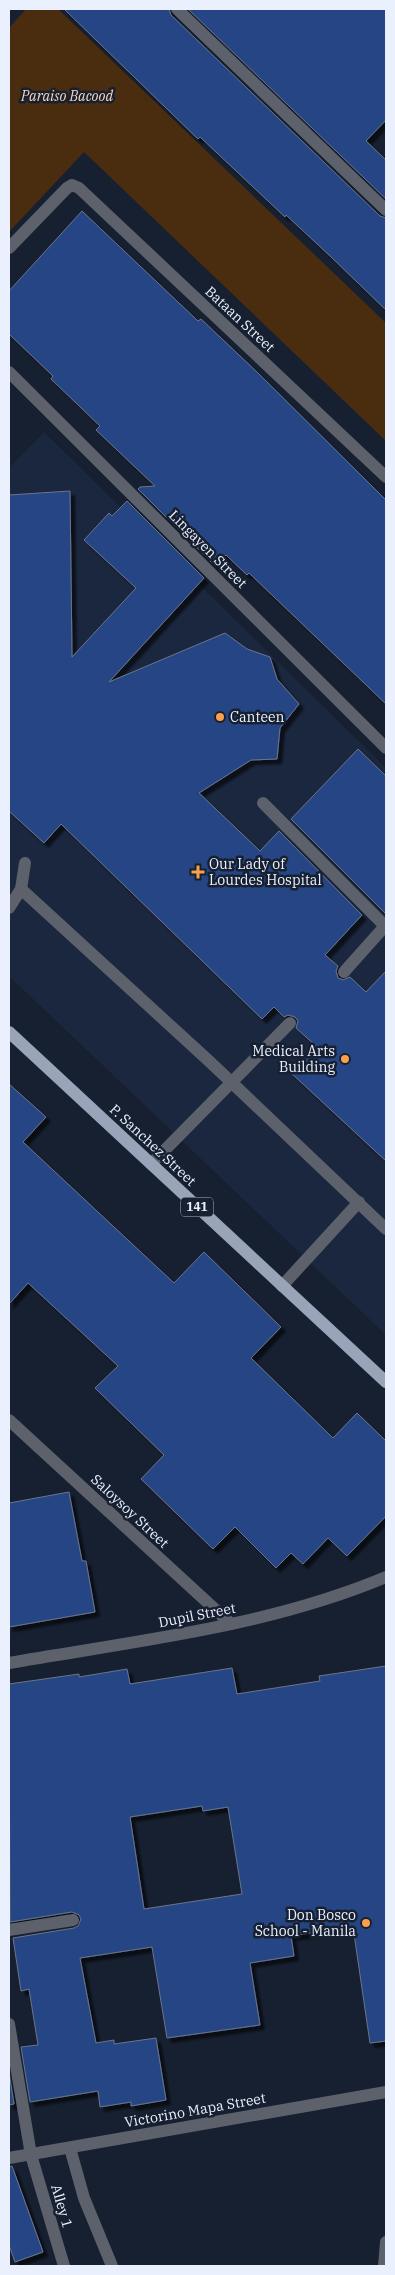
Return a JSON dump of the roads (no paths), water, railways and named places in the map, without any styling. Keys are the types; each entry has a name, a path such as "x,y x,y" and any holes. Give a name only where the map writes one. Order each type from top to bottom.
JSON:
{"main road":[{"name":"P. Sanchez Street","path":"9,1032 386,1382"}],"street":[{"path":"177,9 386,210"},
{"name":"Bataan Street","path":"9,248 61,192 72,185 85,194 386,477"},
{"name":"Lingayen Street","path":"9,372 386,748"},
{"path":"263,803 386,926 344,972"},
{"path":"9,908 21,889 25,863"},
{"path":"21,889 386,1229"},
{"path":"151,1164 290,1023"},
{"path":"282,1286 359,1202"},
{"name":"Saloysoy Street","path":"9,1420 231,1624"},
{"name":"Dupil Street","path":"9,1663 231,1624 342,1596 386,1577"},
{"path":"9,1930 73,1920"},
{"name":"Alley 1","path":"9,2024 31,2154 64,2266"},
{"name":"Victorino Mapa Street","path":"9,2158 386,2094"},
{"path":"70,2148 84,2198 112,2266"},
{"path":"384,2266 386,2242"}],"place":[{"name":"Canteen","path":"220,717"},
{"name":"Our Lady of Lourdes Hospital","path":"198,872"},
{"name":"Medical Arts Building","path":"345,1059"},
{"name":"Don Bosco School - Manila","path":"366,1923"}],"park label":[{"name":"Paraiso Bacood","path":"67,96"}]}
